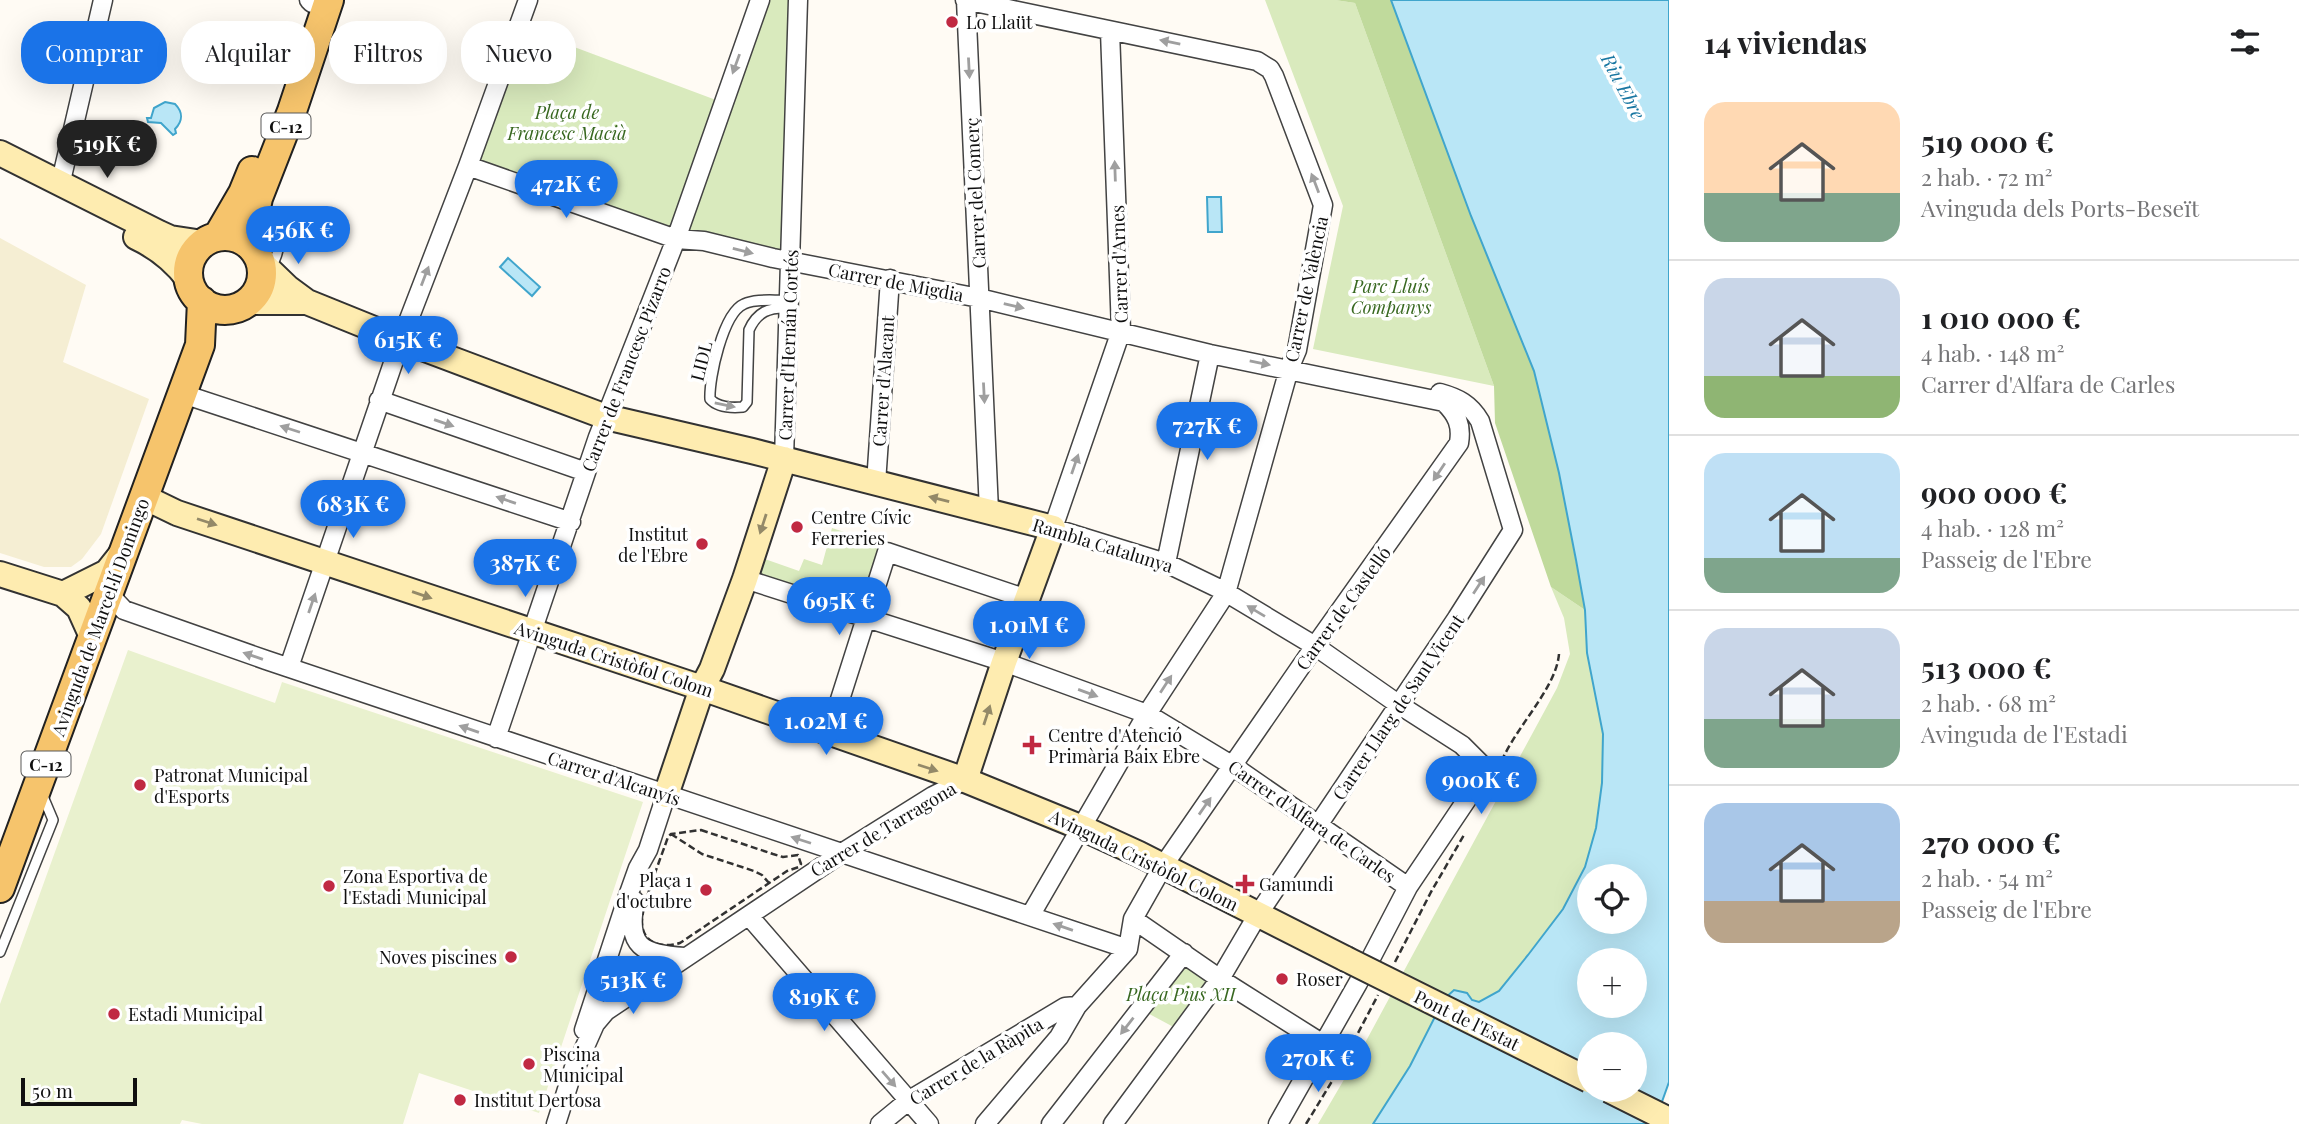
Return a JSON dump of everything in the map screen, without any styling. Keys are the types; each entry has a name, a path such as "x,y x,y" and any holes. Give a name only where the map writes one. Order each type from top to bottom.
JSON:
{"main road":[{"name":"C-12","path":"254,281 254,212 310,60 316,1"},
{"name":"C-12","path":"195,290 190,261 210,239 243,193 316,1"},
{"path":"195,290 217,309 254,281 239,238 210,239"},
{"name":"Avinguda de Marcel·lí Domingo","path":"2,881 200,345 254,281"},
{"name":"Avinguda de Marcel·lí Domingo","path":"195,290 200,345"}],"street":[{"path":"61,181 103,0"},
{"path":"289,667 379,400 528,0"},
{"name":"Carrer de Francesc Pizarro","path":"496,738 586,472 676,239 760,0"},
{"name":"Carrer d'Hernán Cortés","path":"667,795 702,688 712,669 745,579 784,459 798,0"},
{"path":"966,0 1110,30"},
{"name":"Carrer del Comerç","path":"966,0 989,512"},
{"name":"Carrer d'Arnes","path":"1053,528 1121,331 1110,30"},
{"name":"Carrer de València","path":"1030,916 1147,715 1226,593 1297,350 1323,205 1270,69 1257,61 1110,30"},
{"path":"0,153 61,181 170,238 210,239"},
{"name":"Carrer de Migdia","path":"468,166 676,239 704,241 790,261 890,279 1210,354 1290,369"},
{"path":"0,170 152,245 177,264 195,290"},
{"name":"Carrer d'Alacant","path":"876,483 890,279"},
{"path":"254,281 307,302"},
{"path":"254,281 307,302"},
{"name":"Rambla Catalunya","path":"307,302 606,417 784,459 1053,528 1166,563 1226,593 1315,646 1462,745 1482,764 1480,780 1408,887"},
{"path":"1297,350 1301,360 1312,366 1453,396 1471,406 1483,429 1497,480"},
{"path":"1166,563 1210,354"},
{"path":"1290,369 1444,402 1459,422 1461,432 1456,447"},
{"path":"183,394 571,522"},
{"path":"379,400 586,472"},
{"path":"1456,447 1465,445 1479,451 1497,480"},
{"name":"Carrer de Castelló","path":"1128,949 1133,919 1163,866 1456,447"},
{"name":"Carrer Llarg de Sant Vicent","path":"1116,1123 1220,979 1257,916 1513,530 1497,480"},
{"name":"Avinguda Cristòfol Colom","path":"144,497 177,513 702,688 965,780 1080,827 1346,959"},
{"name":"Carrer de Tarragona","path":"575,1069 595,1024 600,1016 614,1005 842,853 933,796 965,780 1053,528"},
{"path":"63,594 107,572 125,549"},
{"path":"829,734 887,552 1027,599"},
{"path":"0,575 63,594 79,608 93,639"},
{"name":"Carrer d'Alfara de Carles","path":"745,579 1004,662 1147,715 1233,766 1408,887"},
{"name":"Carrer d'Alcanyís","path":"108,593 124,610 496,738 1128,949"},
{"path":"667,795 648,850 631,921 639,944 655,954 684,957"},
{"path":"556,1124 575,1069 583,1031 598,985 638,868 648,850"},
{"path":"1278,1124 1408,887"},
{"path":"749,916 929,1124"},
{"path":"1133,919 1323,1045"},
{"path":"985,1124 1059,1037 1077,1006 1128,949"},
{"path":"1051,1124 1184,953"},
{"name":"Pont de l'Estat","path":"1346,959 1577,1074"},
{"path":"598,985 604,998 614,1005"},
{"name":"Carrer de la Ràpita","path":"880,1124 908,1101 1065,1007 1077,1006"},
{"path":"1633,1102 1669,1120"}],"lane":[{"name":"LIDL","path":"750,302 788,304 765,311 754,319 750,330 747,402 743,407 736,408 714,404 710,399 709,383 732,316 740,305 750,302"},
{"path":"0,952 52,820 48,805 38,787"}],"path":[{"path":"1497,774 1503,755 1535,708 1558,664 1559,654"},
{"path":"1393,966 1431,892 1468,829"},
{"path":"701,830 783,857 798,855 799,867 787,871 680,943 662,946 654,943 644,932 642,916 671,834 701,830"},
{"path":"671,834 694,850 754,871 769,883"},
{"path":"1306,1124 1337,1073 1382,987"}],"shaded area":[{"path":"0,238 86,285 63,362 149,399 101,534 82,559 71,567 44,567 0,553"}],"green space":[{"name":"Plaça de Francesc Macià","path":"761,0 798,0 790,261 704,241 468,166 497,84 576,84 576,48 716,100"},
{"name":"Parc Lluís Companys","path":"1265,0 1335,0 1355,3 1494,386 1313,349 1343,206"},
{"path":"1335,0 1391,0 1471,216 1534,371 1559,473 1585,610 1551,587 1495,423 1494,386 1355,3"},
{"path":"832,528 884,545 861,611 767,581 758,569 759,557 799,571 804,559 822,565"},
{"path":"1551,587 1585,610 1587,653 1603,734 1602,783 1596,828 1586,864 1577,864 1577,882 1563,909 1499,991 1479,1002 1444,999 1410,1066 1373,1124 1318,1124 1359,1054 1557,688 1570,654 1564,618"},
{"name":"Zona Esportiva de l'Estadi Municipal","path":"128,650 275,703 282,682 643,802 539,1113 419,1073 403,1124 202,1124 182,1120 180,1124 0,1124 0,1004"},
{"name":"Plaça Pius XII","path":"1184,953 1220,979 1181,1031 1140,1009"}],"water":[{"name":"Riu Ebre","path":"1391,0 1669,0 1669,1082 1654,1124 1373,1124 1410,1066 1444,999 1454,990 1467,993 1472,1000 1479,1002 1499,991 1563,909 1577,882 1577,934 1647,934 1647,864 1586,864 1596,828 1602,783 1603,734 1587,653 1585,610 1559,473 1534,371 1471,216"},
{"path":"165,102 175,104 181,113 180,123 173,135 161,123 148,122 147,118 151,118 154,108"},
{"path":"1207,197 1221,197 1222,232 1208,232"},
{"path":"508,258 540,287 532,296 500,267"}],"place":[{"name":"Lo Llaüt","path":"952,22"},
{"name":"Centre Cívic Ferreries","path":"797,527"},
{"name":"Institut de l'Ebre","path":"702,544"},
{"name":"Centre d'Atenció Primària Baix Ebre","path":"1032,745"},
{"name":"Patronat Municipal d'Esports","path":"140,785"},
{"name":"Gamundi","path":"1245,884"},
{"name":"Zona Esportiva de l'Estadi Municipal","path":"329,886"},
{"name":"Plaça 1 d'octubre","path":"706,890"},
{"name":"Noves piscines","path":"511,957"},
{"name":"Roser","path":"1282,979"},
{"name":"Estadi Municipal","path":"114,1014"},
{"name":"Piscina Municipal","path":"529,1064"},
{"name":"Institut Dertosa","path":"460,1100"}]}
